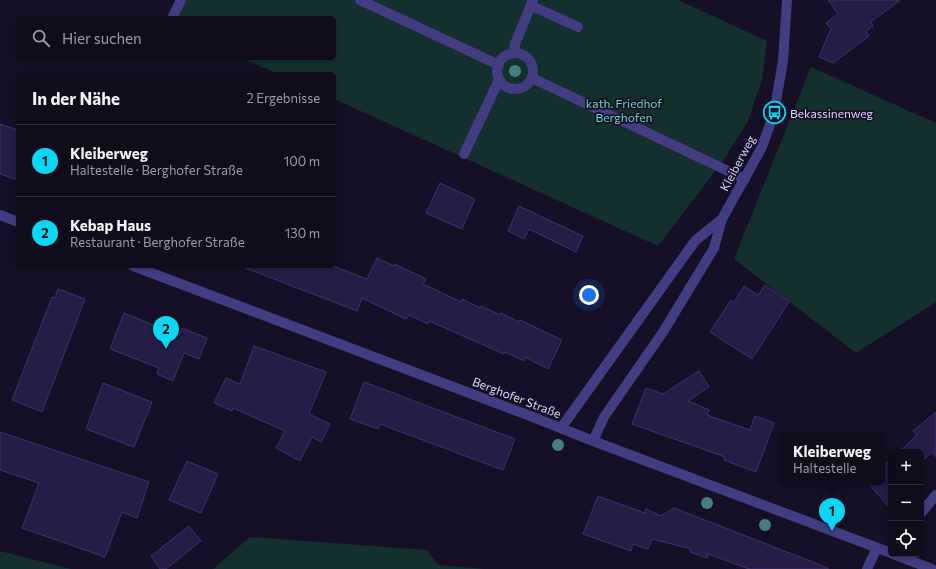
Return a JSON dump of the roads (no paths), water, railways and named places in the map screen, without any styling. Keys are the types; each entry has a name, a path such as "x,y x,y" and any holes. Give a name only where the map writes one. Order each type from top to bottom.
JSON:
{"street":[{"path":"173,16 181,0"},
{"path":"360,0 499,64"},
{"name":"Kleiberweg","path":"593,441 604,418 663,332 714,248 722,218 762,147 774,113 783,61 787,0"},
{"path":"514,54 515,44 533,3 578,27"},
{"path":"514,54 524,56 531,63 533,73 532,78 527,85 519,89 506,87 498,75 499,64 505,57 514,54"},
{"path":"532,78 745,178"},
{"path":"464,154 500,80"},
{"path":"0,216 16,221"},
{"name":"Kleiberweg","path":"560,428 696,241 722,218"},
{"name":"Berghofer Straße","path":"137,268 888,552"},
{"path":"924,510 936,495"},
{"path":"867,569 877,548"},
{"name":"Berghofer Straße","path":"900,557 932,569"}],"place":[{"name":"Bekassinenweg","path":"774,113"},
{"name":"Kebap Haus","path":"166,349"},
{"name":"Kleiberweg","path":"832,531"}],"park label":[{"name":"kath. Friedhof Berghofen","path":"624,110"}]}
